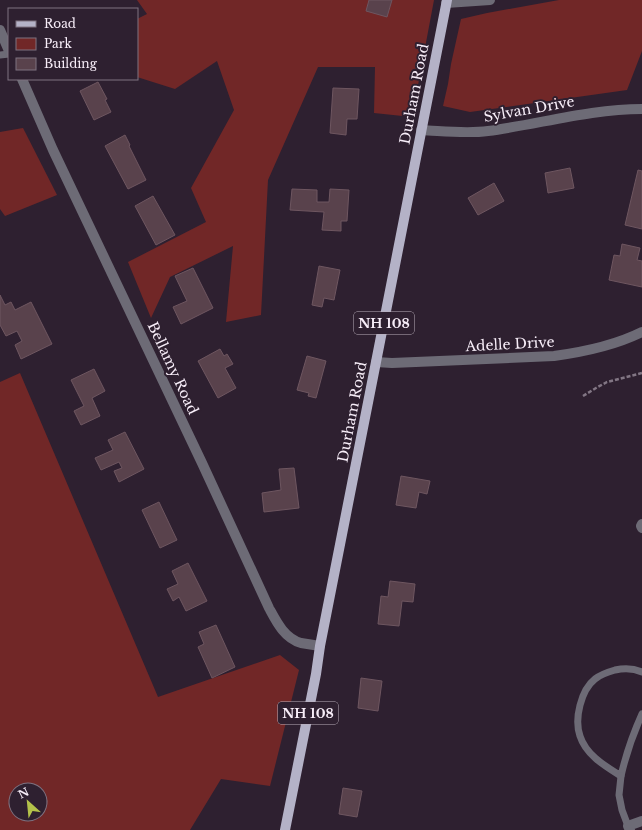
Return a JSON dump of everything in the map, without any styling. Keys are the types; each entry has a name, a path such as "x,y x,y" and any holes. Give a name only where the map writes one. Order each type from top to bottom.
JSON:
{"main road":[{"name":"Durham Road","path":"286,830 320,646 446,1"}],"street":[{"path":"446,1 490,0"},
{"path":"0,30 8,48"},
{"name":"Bellamy Road","path":"22,80 53,150 202,463 269,608 278,625 288,636 300,642 320,646"},
{"name":"Sylvan Drive","path":"421,130 464,132 487,131 592,112 642,109"},
{"name":"Adelle Drive","path":"376,362 392,363 554,356 580,353 608,346 642,332"},
{"path":"642,524 642,528"},
{"path":"629,828 642,822"}],"lane":[{"path":"621,776 598,761 588,750 580,737 577,724 578,710 586,691 595,679 608,672 621,669 635,669 642,672"},
{"path":"629,828 622,810 620,795 621,776 633,734 642,714"}],"path":[{"path":"583,396 607,382 642,373"}],"green space":[{"path":"137,0 434,0 412,117 374,113 375,67 318,67 268,180 261,315 226,322 233,246 170,277 151,318 128,262 206,222 191,188 234,110 217,61 175,89 138,77 138,18 147,14"},
{"path":"559,0 642,0 642,51 627,90 470,112 443,106 461,19"},
{"path":"23,128 57,195 5,216 0,209 0,132"},
{"path":"20,373 158,697 280,655 299,670 270,786 221,779 190,830 0,830 0,382"}],"building":[{"path":"369,0 392,0 387,17 366,11"},
{"path":"98,82 107,99 105,100 111,112 94,120 80,91"},
{"path":"333,88 359,89 357,119 347,119 346,135 330,133"},
{"path":"125,135 146,180 128,189 105,146"},
{"path":"570,168 574,188 548,193 545,173"},
{"path":"638,170 642,171 642,229 625,225"},
{"path":"494,183 504,201 478,215 468,198"},
{"path":"292,189 317,190 317,202 329,202 330,189 349,190 347,221 341,221 341,231 322,230 324,212 290,210"},
{"path":"153,196 175,235 156,245 135,206"},
{"path":"622,244 640,248 637,260 642,261 642,287 609,280 614,255 620,256"},
{"path":"319,266 340,270 334,300 324,298 322,307 312,305"},
{"path":"193,268 213,308 181,324 173,307 187,301 175,276"},
{"path":"0,295 5,305 11,302 15,310 31,302 52,344 21,359 15,345 22,341 17,331 6,336 0,325"},
{"path":"220,349 224,356 227,354 233,364 225,368 236,388 218,398 198,361"},
{"path":"307,356 326,361 316,398 308,396 309,393 297,390"},
{"path":"94,369 105,391 92,398 100,416 81,425 74,411 84,406 71,380"},
{"path":"125,432 144,469 119,482 114,471 122,468 119,462 101,470 95,458 113,450 108,440"},
{"path":"294,468 299,508 264,512 262,493 281,490 279,469"},
{"path":"401,476 430,481 427,494 419,492 416,508 396,505"},
{"path":"159,502 177,540 160,548 142,510"},
{"path":"188,563 207,601 186,611 179,597 173,601 167,589 178,584 172,571"},
{"path":"390,581 415,584 413,602 402,601 399,626 378,624 381,596 388,597"},
{"path":"216,625 235,667 212,678 198,647 204,644 199,632"},
{"path":"361,678 382,681 378,711 358,708"},
{"path":"343,788 362,791 357,817 339,814"}]}
